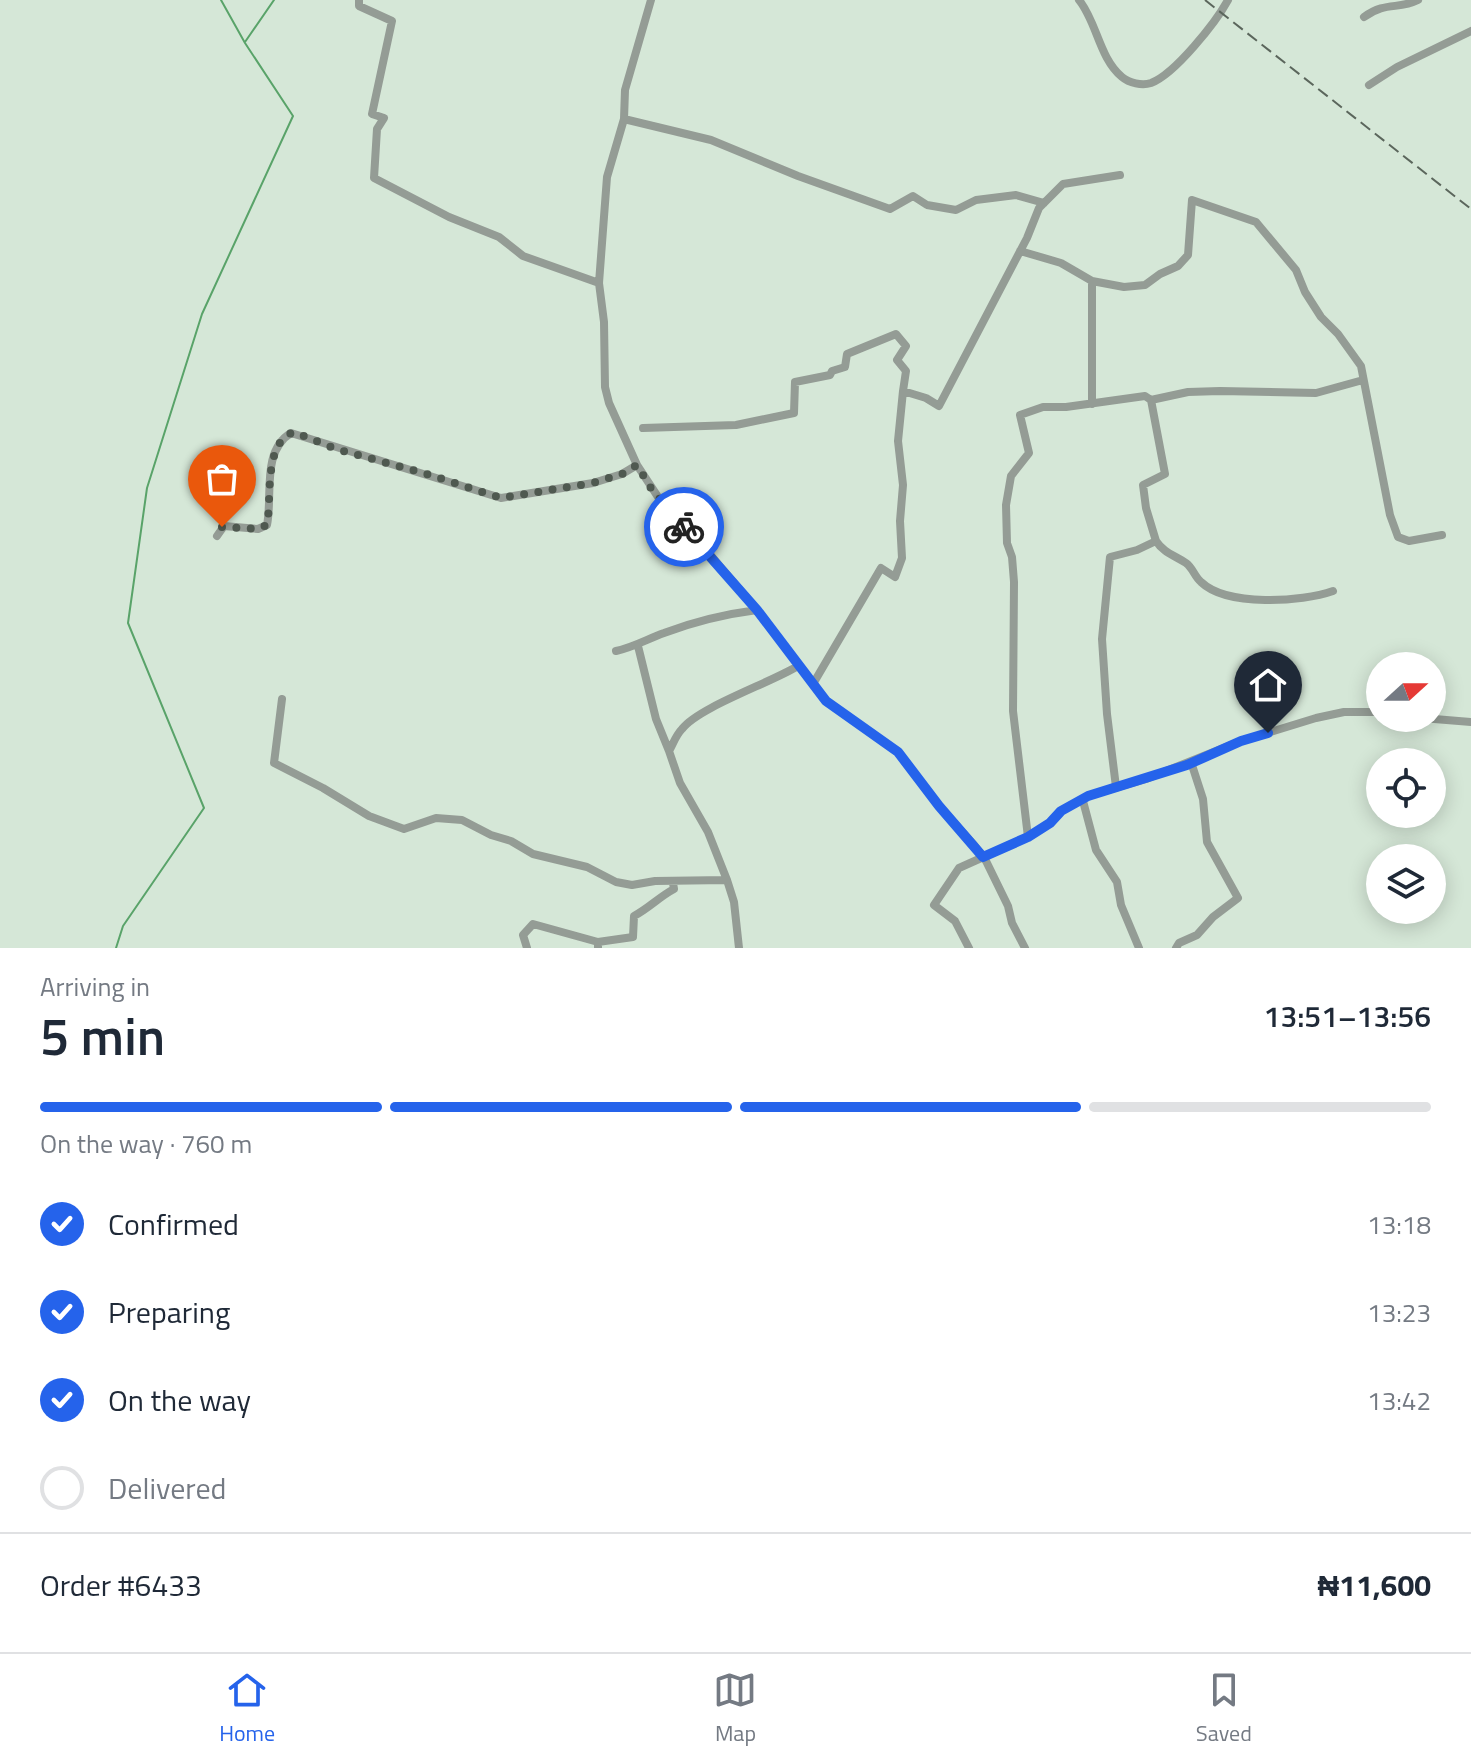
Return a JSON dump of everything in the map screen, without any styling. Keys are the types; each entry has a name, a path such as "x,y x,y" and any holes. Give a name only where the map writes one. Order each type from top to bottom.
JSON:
{"street":[{"path":"359,0 359,6 392,21 372,114 384,118 377,129 374,178 449,217 499,237 523,256 599,283"},
{"path":"651,0 625,90 624,119 607,177 599,283 604,322 605,387 609,403 637,465 662,503 757,610 826,701 898,752 983,857 1025,948"},
{"path":"1079,0 1092,20 1112,65 1121,77 1141,84 1152,82 1180,60 1213,24 1228,0"},
{"path":"1364,17 1378,7 1418,0"},
{"path":"1369,85 1397,67 1471,31"},
{"path":"624,119 711,140 890,209 913,196 927,205 956,210 976,200 1016,195 1044,203"},
{"path":"903,391 939,406 1044,203 1063,184 1120,175"},
{"path":"1020,251 1061,263 1092,281 1124,287 1145,285 1178,266 1188,255 1192,200 1256,222 1296,270 1321,317 1338,334 1361,366 1390,515 1398,537 1409,541 1442,535"},
{"path":"1092,281 1092,404"},
{"path":"643,428 736,425 794,413 795,382 830,375 832,371 845,367 847,354 896,334 906,346 897,360 906,371 898,441 903,485 900,521 902,558 895,577 881,568 813,684"},
{"path":"1028,837 1013,711 1014,582 1012,557 1007,543 1011,476 1029,453 1020,415 1043,407 1145,396 1151,400 1204,391 1316,393 1363,380"},
{"path":"1151,400 1165,474 1143,485 1146,508 1162,551 1189,565 1201,583 1224,593 1270,601 1333,591"},
{"path":"217,536 224,526 258,529 267,525 273,462 282,441 294,432 336,449 501,498 593,483 637,465"},
{"path":"1116,787 1102,639 1110,557 1156,541"},
{"path":"616,651 638,646 684,626 757,610"},
{"path":"638,646 656,719 680,783 708,832 727,880 734,902 739,948"},
{"path":"669,751 682,727 798,666"},
{"path":"282,699 274,763 369,816 404,829 436,818 462,820 533,854 587,867 616,882 632,885 655,881 727,880"},
{"path":"969,948 955,921 934,905 959,868 1028,837 1050,823 1061,811 1088,796 1191,762 1241,741 1316,718 1344,712 1366,712"},
{"path":"1446,720 1471,722"},
{"path":"1176,948 1179,943 1197,935 1213,917 1238,898 1207,842 1203,799 1191,762"},
{"path":"1083,801 1096,850 1117,882 1121,905 1139,948"},
{"path":"527,948 523,935 533,924 598,945 633,937 634,916 652,907 674,889 673,883"}],"waterway":[{"path":"116,948 123,926 204,808 128,623 147,488 202,314 293,116 221,0"},
{"path":"245,42 274,0"}],"railway":[{"path":"1205,0 1471,209"}],"way so far":[{"path":"222,527 258,529 267,525 269,484 275,454 287,435 294,432 336,449 507,499 606,480 637,465 652,490 684,527"}],"route":[{"path":"684,527 757,610 826,701 898,752 983,857 1028,837 1050,823 1061,811 1088,796 1187,765 1241,741 1268,733"}]}
